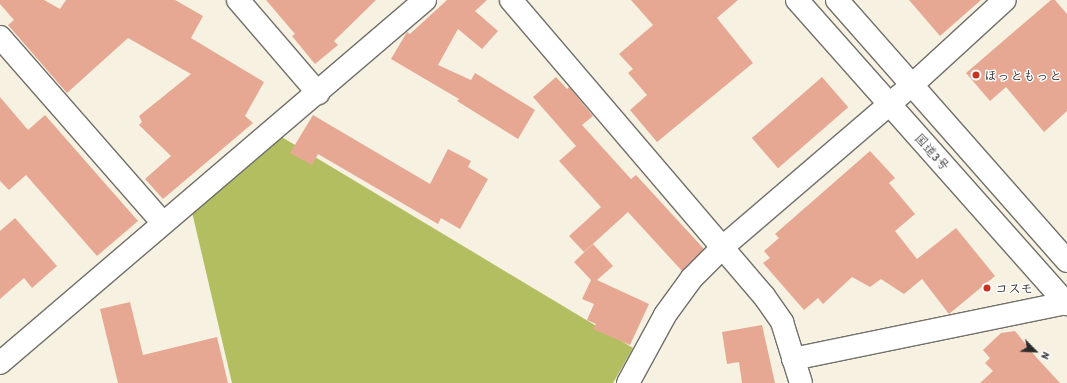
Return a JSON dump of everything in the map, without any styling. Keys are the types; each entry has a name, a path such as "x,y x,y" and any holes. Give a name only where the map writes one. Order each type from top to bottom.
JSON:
{"main road":[{"path":"238,0 318,93"},
{"path":"3,355 318,93 425,0"},
{"path":"511,0 724,246 764,296 782,322 801,383"},
{"name":"国道3号","path":"797,0 1067,304"},
{"path":"837,0 911,86 1067,261"},
{"path":"628,383 678,296 724,246 911,86 1005,0"},
{"path":"0,37 163,223"},
{"path":"793,359 1067,304"}],"green space":[{"path":"280,136 633,348 613,383 232,383 192,212"}],"building":[{"path":"0,0 44,0 60,9 66,0 175,0 203,16 191,38 264,82 245,116 253,123 163,199 145,179 171,156 139,125 142,122 139,116 191,74 128,38 67,93 8,25 14,20 0,4"},
{"path":"266,0 376,0 334,41 338,45 315,64 292,36 295,34"},
{"path":"447,0 487,0 475,11 498,31 482,49 458,29 438,65 471,80 475,73 535,110 518,139 457,101 459,99 391,59 407,32 410,34"},
{"path":"631,0 738,0 717,18 753,63 657,142 630,110 647,95 628,73 633,69 619,54 653,25"},
{"path":"909,0 981,0 940,36"},
{"path":"1051,0 1055,0 1067,14 1067,111 1044,132 1006,87 990,101 966,73"},
{"path":"556,77 567,89 569,87 593,116 582,125 631,179 636,175 704,249 682,271 628,212 584,252 569,236 601,207 559,161 576,146 533,97"},
{"path":"822,77 848,107 778,168 752,138"},
{"path":"0,97 28,130 45,115 138,221 97,256 26,175 9,190 0,181"},
{"path":"313,115 430,184 448,149 471,161 468,167 488,179 460,229 441,218 438,224 318,154 312,165 290,153"},
{"path":"870,151 895,178 889,183 915,214 895,231 917,259 956,228 995,276 949,314 922,279 904,294 881,279 870,287 852,277 823,304 818,298 804,310 763,263 770,258 764,251 779,238 775,234"},
{"path":"15,218 57,266 32,288 24,278 0,299 0,231"},
{"path":"593,244 613,266 597,280 649,304 630,345 593,329 596,324 587,320 594,304 582,299 591,280 574,262"},
{"path":"130,302 143,355 217,337 228,383 118,383 100,309"},
{"path":"762,325 775,383 742,383 739,362 727,364 722,332"},
{"path":"1015,331 1060,383 980,383 993,371 985,363 990,358 983,350 1001,333"}],"place":[{"name":"ほっともっと","path":"976,75"},
{"name":"コスモ","path":"987,288"}]}
